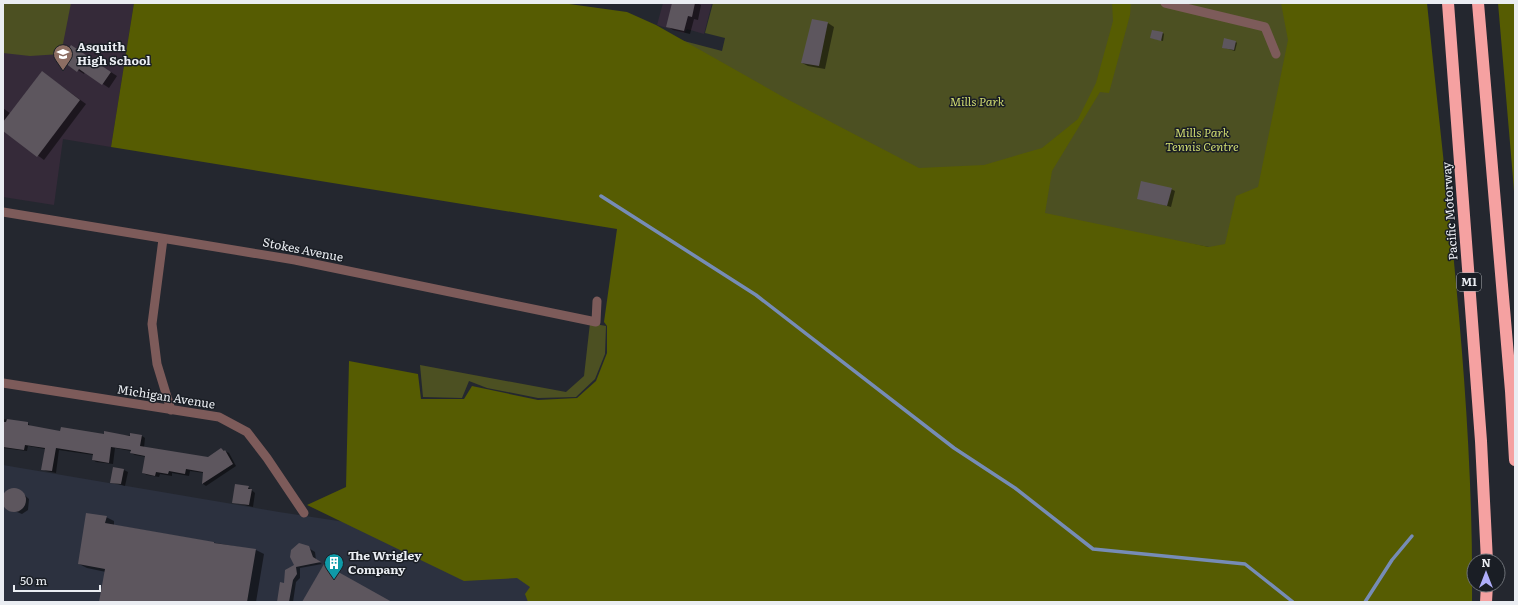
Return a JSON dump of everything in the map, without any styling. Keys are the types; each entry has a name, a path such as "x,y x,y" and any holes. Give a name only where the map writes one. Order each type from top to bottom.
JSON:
{"highway":[{"name":"Pacific Motorway","path":"1448,3 1481,441 1487,553"},
{"path":"1478,3 1511,391 1515,460"}],"street":[{"path":"1165,3 1265,27 1276,54"},
{"name":"Stokes Avenue","path":"3,212 295,260 596,327 597,301"},
{"path":"162,239 152,324 157,364 171,410"},
{"name":"Michigan Avenue","path":"3,383 219,417 247,432 304,513"}],"shaded area":[{"name":"Asquith High School","path":"3,3 134,3 111,147 63,139 54,205 3,197"},
{"path":"134,3 562,3 627,12 656,25 785,98 919,168 984,165 1042,148 1078,119 1096,83 1113,21 1112,3 1131,3 1130,15 1109,93 1100,92 1052,171 1045,213 1209,247 1225,244 1236,196 1258,187 1288,40 1281,3 1427,3 1451,227 1464,377 1469,452 1471,553 1466,553 1466,593 1472,593 1472,602 528,602 525,594 530,587 517,578 464,581 307,505 346,487 349,361 418,374 421,399 464,399 472,386 538,400 577,398 596,381 607,353 607,326 604,322 617,229 111,147"},
{"path":"663,3 712,3 704,34 687,29 684,33 657,25"},
{"path":"1498,3 1515,3 1515,205 1513,178"},
{"path":"3,465 279,512 530,550 530,590 532,602 3,602"}],"green space":[{"path":"3,3 71,3 61,54 30,56 3,53"},
{"path":"713,3 1331,3 1286,255 1209,247 641,147 661,35 722,51 725,38 705,33"},
{"path":"590,323 606,326 605,354 595,379 576,397 538,398 487,388 469,381 462,398 423,397 420,365 566,392 584,376"}],"building":[{"path":"672,3 695,3 692,17 688,16 684,31 666,27"},
{"path":"812,19 828,22 819,66 801,63"},
{"path":"1152,30 1163,32 1161,41 1150,38"},
{"path":"1224,38 1236,41 1234,50 1222,48"},
{"path":"71,45 111,72 102,85 79,69 77,72 61,60"},
{"path":"42,71 80,100 37,157 3,131 3,122"},
{"path":"1141,181 1172,188 1167,206 1137,199"},
{"path":"7,419 28,422 28,425 60,431 61,427 104,434 104,431 130,436 130,433 142,435 140,446 208,457 221,448 224,451 225,450 233,464 202,484 203,472 186,469 185,474 169,471 168,474 156,472 155,476 142,473 145,456 130,453 131,450 111,447 109,463 92,460 93,454 56,448 52,471 41,470 45,448 25,445 24,450 3,447 3,422 6,422"},
{"path":"113,467 124,469 121,484 110,483"},
{"path":"235,484 249,486 248,489 252,489 249,505 232,503"},
{"path":"14,488 19,489 25,495 25,505 19,511 14,512 9,511 3,505 2,500 3,495 9,489"},
{"path":"86,513 107,516 105,523 214,543 256,549 247,602 99,602 105,569 78,564"},
{"path":"299,543 309,546 313,557 321,562 296,567 297,574 293,580 289,602 277,602 280,582 284,583 285,570 294,565 290,557 291,550"},
{"name":"The Wrigley Company","path":"324,564 392,602 302,602"}],"waterway":[{"path":"601,196 756,295 954,448 1015,488 1093,549 1245,564 1293,602"},
{"path":"1365,602 1392,560 1412,536"}],"place":[{"name":"Asquith High School","path":"63,71"},
{"name":"The Wrigley Company","path":"334,580"}],"park label":[{"name":"Mills Park","path":"977,102"},
{"name":"Mills Park Tennis Centre","path":"1202,140"}]}
